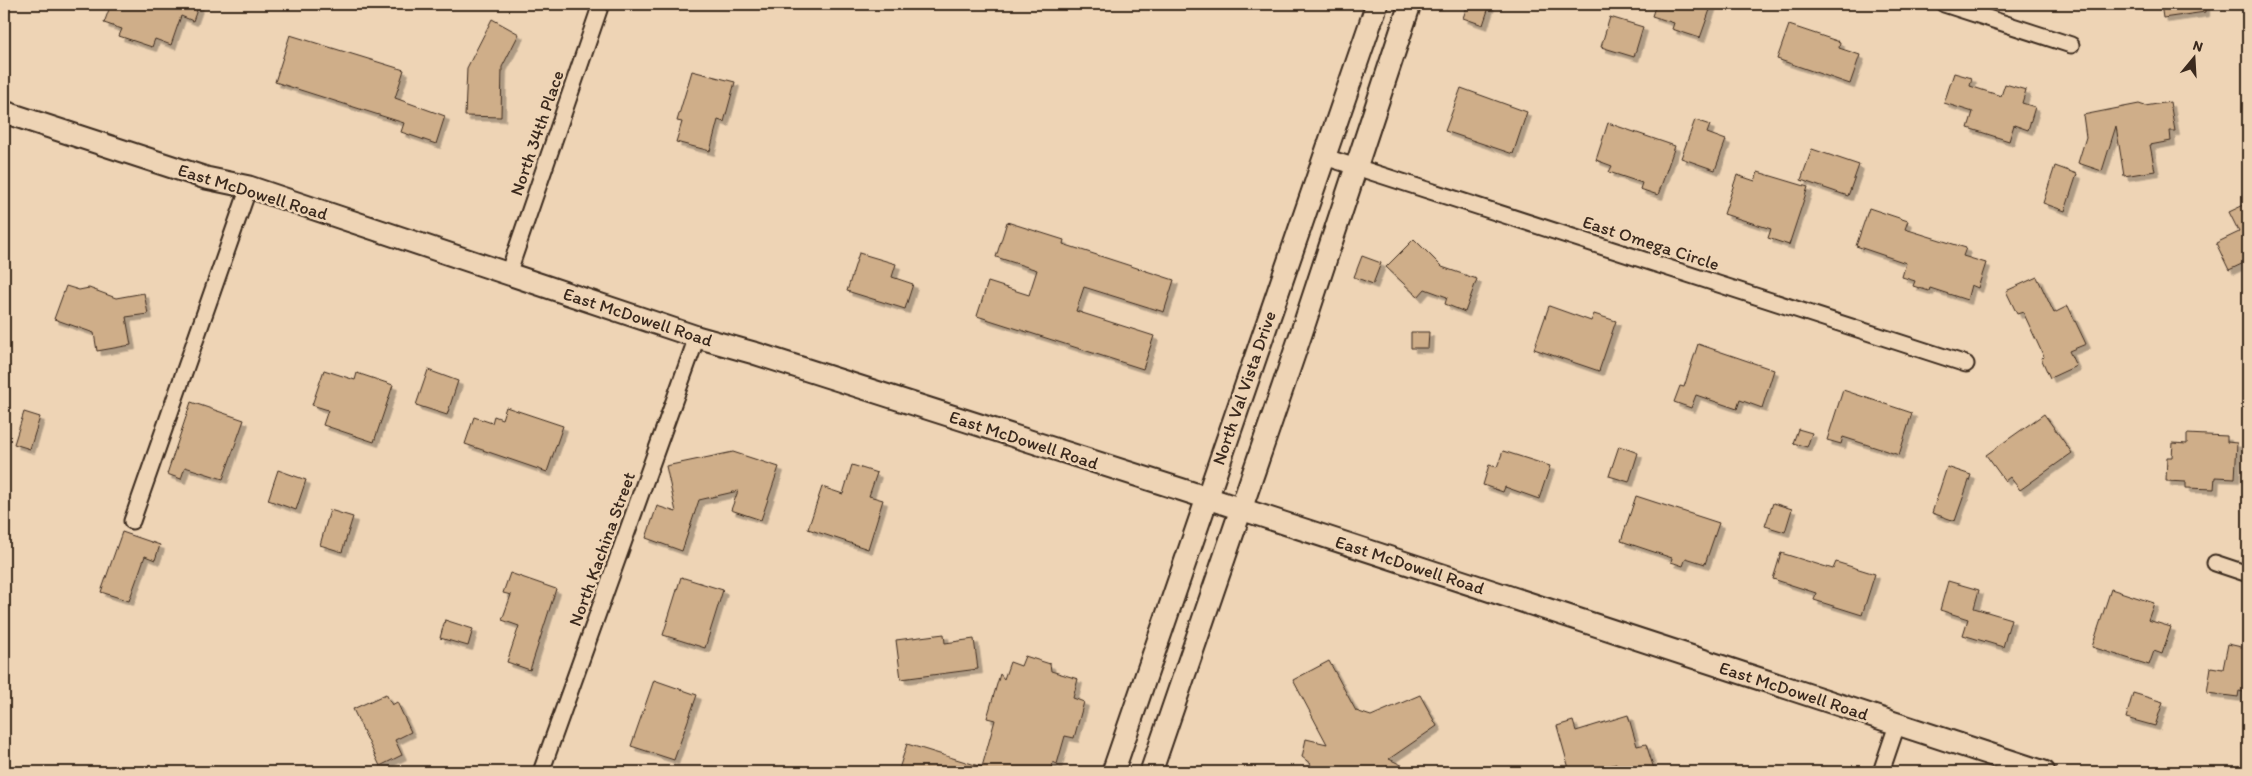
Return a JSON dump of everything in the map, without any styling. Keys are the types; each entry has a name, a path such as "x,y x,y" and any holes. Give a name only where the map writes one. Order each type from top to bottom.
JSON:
{"main road":[{"name":"North Val Vista Drive","path":"1113,772 1377,4"},
{"name":"North Val Vista Drive","path":"1151,772 1410,4"},
{"name":"East McDowell Road","path":"4,112 206,178 248,188 697,337 754,353 1241,509 2044,772"}],"street":[{"name":"North 34th Place","path":"508,274 601,4"},
{"path":"1944,4 2071,45"},
{"name":"East Omega Circle","path":"1325,157 1966,364"},
{"path":"132,521 248,188"},
{"name":"North Kachina Street","path":"541,772 697,337"},
{"path":"2215,563 2248,574"},
{"path":"1881,772 1897,725"}],"building":[{"path":"111,4 199,4 193,21 181,16 171,45 155,39 152,47 119,36 122,29 104,23"},
{"path":"1468,4 1490,4 1483,25 1463,18"},
{"path":"1656,4 1712,4 1700,38 1672,29 1674,23 1652,16"},
{"path":"2161,4 2205,4 2205,12 2163,18"},
{"path":"1610,17 1643,27 1634,57 1601,47"},
{"path":"492,19 519,34 502,67 501,117 465,116 467,68"},
{"path":"1789,25 1840,42 1839,48 1860,55 1850,84 1777,59"},
{"path":"290,35 404,70 395,98 445,116 436,144 401,132 404,123 275,82"},
{"path":"692,71 735,82 724,122 718,120 710,151 676,142 682,122 677,121"},
{"path":"1954,73 1972,78 1970,86 2001,96 2005,84 2026,90 2022,103 2035,107 2028,130 2014,125 2009,141 1968,128 1973,112 1944,103"},
{"path":"1461,88 1527,112 1513,154 1445,131"},
{"path":"2170,102 2175,131 2170,131 2171,141 2150,145 2155,171 2124,176 2116,126 2102,171 2078,163 2086,137 2083,115 2139,104 2145,106"},
{"path":"1695,120 1710,125 1707,133 1726,140 1715,170 1681,158"},
{"path":"1608,123 1675,146 1658,195 1640,189 1642,183 1609,172 1612,166 1596,160"},
{"path":"1812,149 1859,165 1848,196 1801,180"},
{"path":"2055,166 2077,174 2065,211 2043,203"},
{"path":"1758,172 1808,187 1789,245 1768,238 1771,229 1724,214 1737,175 1755,181"},
{"path":"2248,203 2248,261 2229,270 2216,243 2239,232 2229,212"},
{"path":"1869,208 1908,221 1905,229 1966,248 1963,256 1986,263 1978,288 1971,285 1967,300 1930,288 1929,291 1913,286 1915,281 1902,277 1906,263 1856,246"},
{"path":"1007,222 1064,240 1063,244 1174,280 1164,312 1084,287 1076,311 1154,336 1143,369 977,316 988,282 1029,295 1037,270 996,257"},
{"path":"1414,239 1442,267 1477,279 1465,312 1445,304 1447,297 1425,289 1418,297 1386,267"},
{"path":"859,253 896,264 892,277 913,284 905,309 847,291"},
{"path":"1362,256 1381,263 1373,284 1354,277"},
{"path":"2037,277 2054,313 2068,306 2086,344 2069,351 2076,366 2050,378 2041,358 2044,357 2023,312 2017,314 2006,291"},
{"path":"66,286 79,290 89,288 116,298 144,293 148,314 126,317 131,345 97,351 94,333 54,319"},
{"path":"1549,306 1591,321 1594,314 1616,321 1599,371 1534,349"},
{"path":"1411,332 1429,332 1428,348 1411,348"},
{"path":"1698,344 1774,370 1762,408 1740,400 1737,409 1696,395 1691,408 1674,402 1680,386 1684,387"},
{"path":"324,370 355,380 357,373 393,385 374,442 323,425 328,410 312,405"},
{"path":"428,370 458,381 447,415 416,405"},
{"path":"1843,390 1912,413 1899,455 1843,437 1841,444 1827,440"},
{"path":"191,402 244,420 223,479 185,467 181,479 167,474"},
{"path":"506,407 563,426 547,472 465,444 474,417 492,423 494,416 502,419"},
{"path":"24,412 40,417 30,449 14,444"},
{"path":"2044,414 2072,453 2020,490 2010,477 2005,481 1986,455"},
{"path":"1798,429 1812,433 1807,447 1793,443"},
{"path":"2187,434 2227,436 2227,442 2237,443 2235,478 2215,477 2214,489 2186,488 2186,482 2166,481 2167,457 2172,457 2173,443 2187,444"},
{"path":"1619,446 1638,453 1629,482 1609,476"},
{"path":"1503,451 1550,466 1539,499 1505,487 1503,492 1483,485 1489,465 1497,467"},
{"path":"733,452 779,467 761,520 731,510 738,491 699,500 682,551 646,538 657,506 676,512 666,466"},
{"path":"852,465 877,473 869,496 883,500 868,549 808,529 822,487 843,494"},
{"path":"1947,467 1971,475 1955,521 1932,513"},
{"path":"278,470 306,480 296,510 268,500"},
{"path":"1636,496 1719,523 1705,564 1686,558 1683,566 1671,562 1672,558 1621,541"},
{"path":"1773,503 1792,509 1785,532 1765,526"},
{"path":"330,510 353,517 342,552 320,545"},
{"path":"122,532 160,545 155,560 145,556 129,601 101,592"},
{"path":"1781,553 1833,569 1836,562 1875,574 1862,615 1814,600 1816,593 1773,579"},
{"path":"510,573 556,589 530,670 507,662 519,626 502,620 511,595 503,593"},
{"path":"681,577 723,590 705,648 663,635"},
{"path":"1948,581 1979,590 1974,608 2011,619 2003,647 1963,635 1968,619 1940,610"},
{"path":"2111,589 2154,603 2148,620 2171,627 2162,654 2154,651 2149,665 2092,647"},
{"path":"445,620 473,629 468,646 440,638"},
{"path":"944,634 945,643 974,639 978,669 901,679 896,640"},
{"path":"2228,644 2246,648 2246,651 2248,651 2248,693 2239,691 2238,697 2207,693 2211,667 2223,669"},
{"path":"1025,656 1050,664 1051,671 1078,679 1073,698 1084,702 1074,738 1065,736 1057,764 1053,762 1051,772 898,772 907,744 982,767 995,720 987,718 1000,674 1004,679 1010,662 1021,666"},
{"path":"1329,661 1356,711 1371,716 1420,695 1437,726 1389,759 1416,772 1307,772 1311,764 1302,757 1306,739 1327,744 1293,680"},
{"path":"654,680 697,695 674,760 631,746"},
{"path":"2133,693 2163,702 2155,726 2126,718"},
{"path":"386,694 392,705 397,702 411,732 395,740 402,755 380,766 353,709"},
{"path":"1628,715 1637,746 1646,744 1655,772 1619,772 1616,764 1588,772 1570,772 1557,726 1573,721 1576,731"}]}
